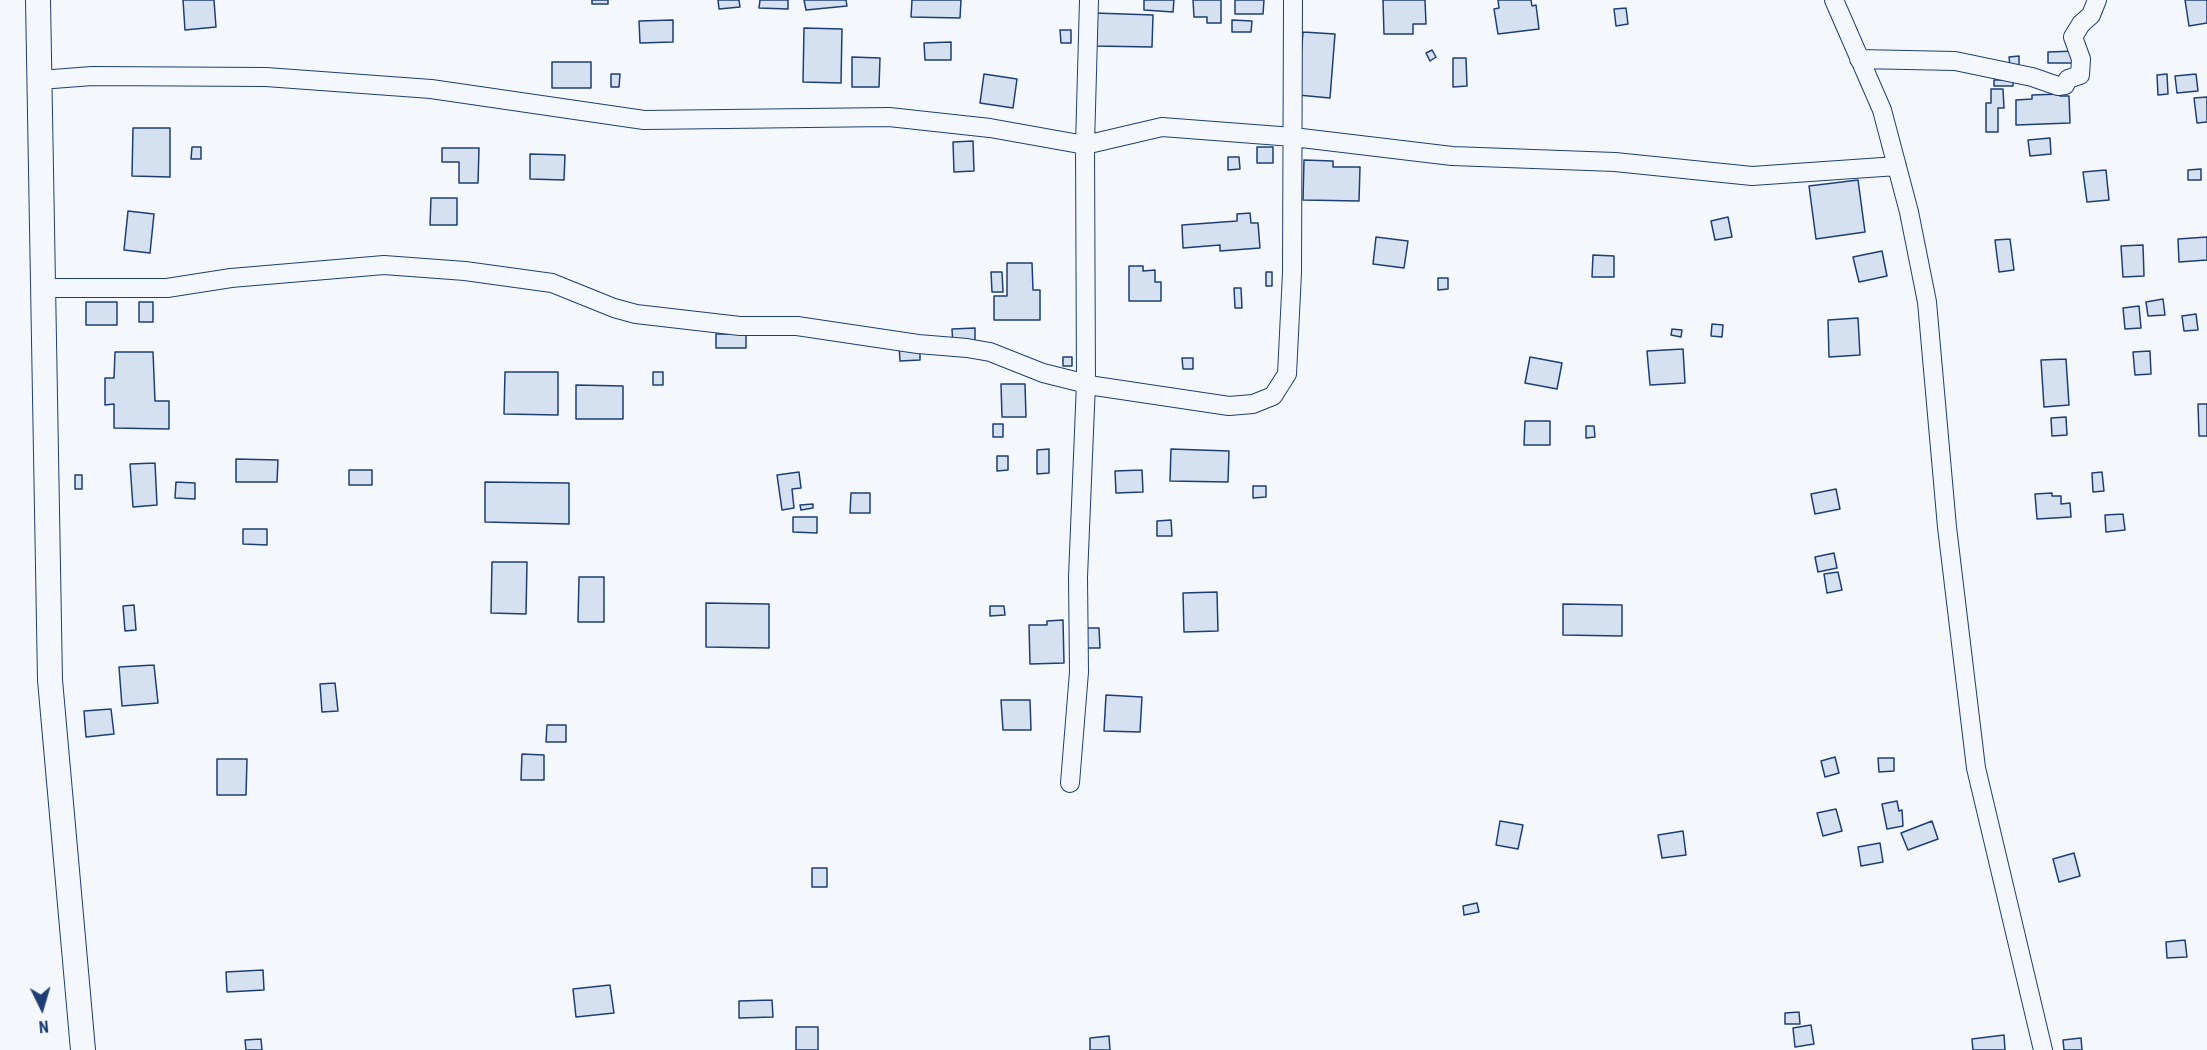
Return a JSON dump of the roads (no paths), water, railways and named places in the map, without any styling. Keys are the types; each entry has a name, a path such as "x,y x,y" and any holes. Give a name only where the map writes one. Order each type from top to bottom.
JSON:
{"street":[{"path":"38,0 50,680 83,1050"},
{"path":"1070,783 1079,672 1078,577 1086,383 1085,145 1089,0"},
{"path":"44,288 167,288 231,278 384,265 465,271 552,283 614,308 662,318 740,326 797,326 990,351 1042,373 1086,383 1229,406 1253,404 1273,396 1287,374 1290,343 1293,0"},
{"path":"1834,0 1882,110 1897,166 1927,302 1947,527 1976,768 2043,1050"},
{"path":"1859,59 1955,61 2032,77 2058,86 2065,85 2068,79 2080,75 2080,59 2073,37 2081,24 2091,15 2097,0"},
{"path":"40,80 92,76 266,77 431,89 644,120 889,117 990,128 1085,145 1162,127 1293,137 1452,156 1615,162 1752,176 1897,166"}]}
